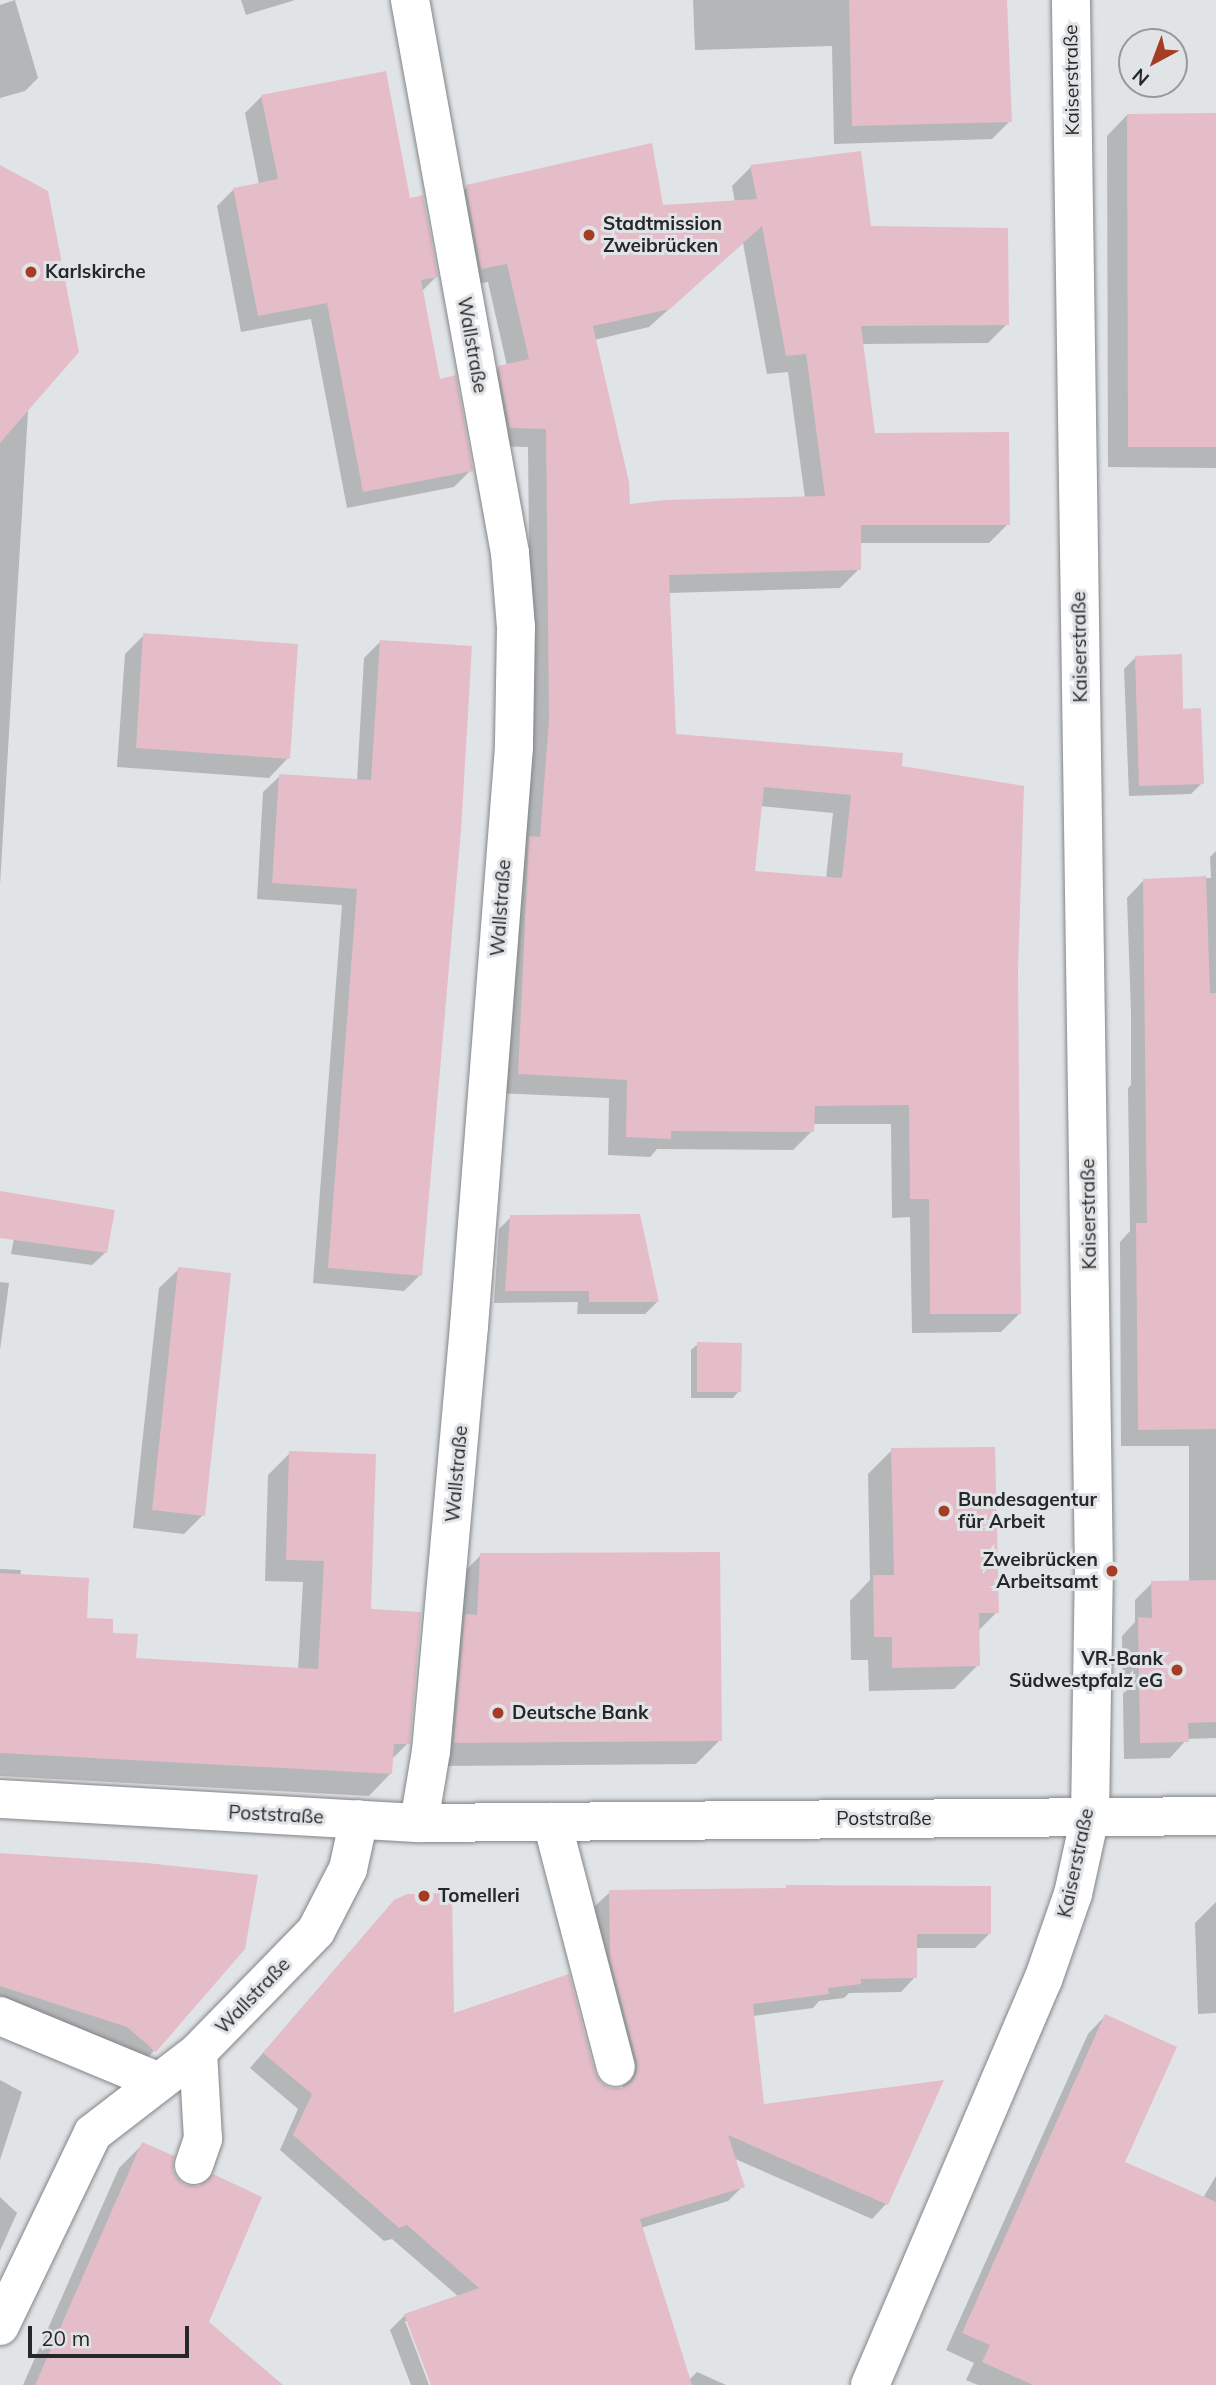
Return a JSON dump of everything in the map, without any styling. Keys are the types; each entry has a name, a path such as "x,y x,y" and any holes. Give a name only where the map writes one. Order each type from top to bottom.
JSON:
{"street":[{"name":"Wallstraße","path":"410,0 510,553 516,626 514,747 468,1339 431,1751 419,1822"},
{"name":"Kaiserstraße","path":"870,2385 1043,1980 1073,1894 1090,1817 1094,1574 1071,0"},
{"name":"Poststraße","path":"0,1799 419,1822 1216,1816"},
{"name":"Wallstraße","path":"0,2326 93,2133 198,2052 316,1931 348,1869 359,1819"},
{"path":"552,1822 617,2067"},
{"path":"0,2016 159,2082"},
{"path":"194,2165 203,2139 198,2052"}],"building":[{"path":"849,0 1007,0 1012,122 852,126"},
{"path":"386,71 410,198 423,195 438,277 421,280 440,379 456,375 473,471 363,492 327,303 258,316 233,188 278,179 261,95"},
{"path":"1216,113 1216,447 1128,447 1127,114"},
{"path":"652,143 663,205 757,199 750,165 861,151 871,226 1008,228 1009,325 861,326 875,433 1009,432 1010,525 861,525 861,570 669,575 676,734 903,753 902,766 1024,786 1018,970 1021,1314 930,1314 929,1199 910,1199 909,1105 815,1106 814,1132 671,1131 671,1139 626,1137 627,1080 518,1074 529,836 540,837 549,720 546,429 510,428 498,366 529,359 507,264 481,269 466,185","holes":["762,226 786,356 806,354 825,496 665,500 630,504 629,482 593,326 670,309","764,787 851,795 842,878 755,871"]},
{"name":"Karlskirche","path":"0,165 48,191 79,352 0,443"},
{"path":"143,633 298,644 290,759 136,748"},
{"path":"380,640 472,646 461,830 422,1276 328,1268 357,889 272,883 279,774 371,780"},
{"path":"1182,654 1183,709 1201,708 1204,784 1139,786 1135,656"},
{"path":"1206,876 1210,993 1216,993 1216,1429 1138,1430 1136,1223 1147,1223 1143,879"},
{"path":"0,1191 115,1210 107,1253 0,1238"},
{"path":"640,1214 659,1302 589,1302 589,1291 505,1291 510,1215"},
{"path":"178,1267 231,1273 205,1516 152,1510"},
{"path":"697,1342 742,1343 741,1392 697,1392"},
{"name":"Bundesagentur für Arbeit","path":"995,1447 999,1613 979,1613 980,1666 892,1668 892,1637 874,1637 873,1575 894,1575 891,1448"},
{"path":"289,1451 376,1454 371,1609 421,1612 410,1744 394,1744 392,1774 0,1753 0,1573 89,1578 87,1618 113,1619 113,1633 138,1634 136,1658 318,1669 324,1561 286,1560"},
{"path":"720,1552 722,1741 454,1743 465,1614 477,1615 480,1553"},
{"name":"VR-Bank Südwestpfalz eG","path":"1216,1580 1216,1722 1188,1723 1189,1742 1140,1743 1138,1617 1152,1618 1151,1581"},
{"path":"0,1853 147,1863 258,1875 245,1949 156,2052 127,2027 0,1986"},
{"path":"786,1885 991,1886 991,1934 917,1934 917,1978 861,1979 861,1984 828,1988 829,1994 753,2004 764,2104 944,2080 888,2205 728,2135 745,2187 640,2219 692,2385 431,2385 404,2314 479,2288 407,2225 399,2228 293,2135 312,2094 263,2053 394,1900 407,1894 452,1893 454,2013 569,1974 595,2073 601,2083 610,2088 622,2088 632,2082 637,2072 637,2062 610,1958 609,1890 786,1888"},
{"path":"1105,2014 1177,2047 1125,2162 1216,2202 1216,2385 1033,2385 982,2362 990,2345 962,2333"},
{"path":"142,2142 174,2156 173,2170 178,2180 186,2185 199,2186 213,2174 262,2197 209,2322 283,2385 35,2385"}],"place":[{"name":"Stadtmission Zweibrücken","path":"589,235"},
{"name":"Karlskirche","path":"31,272"},
{"name":"Bundesagentur für Arbeit","path":"944,1511"},
{"name":"Zweibrücken Arbeitsamt","path":"1112,1571"},
{"name":"VR-Bank Südwestpfalz eG","path":"1177,1670"},
{"name":"Deutsche Bank","path":"498,1713"},
{"name":"Tomelleri","path":"424,1896"}]}
